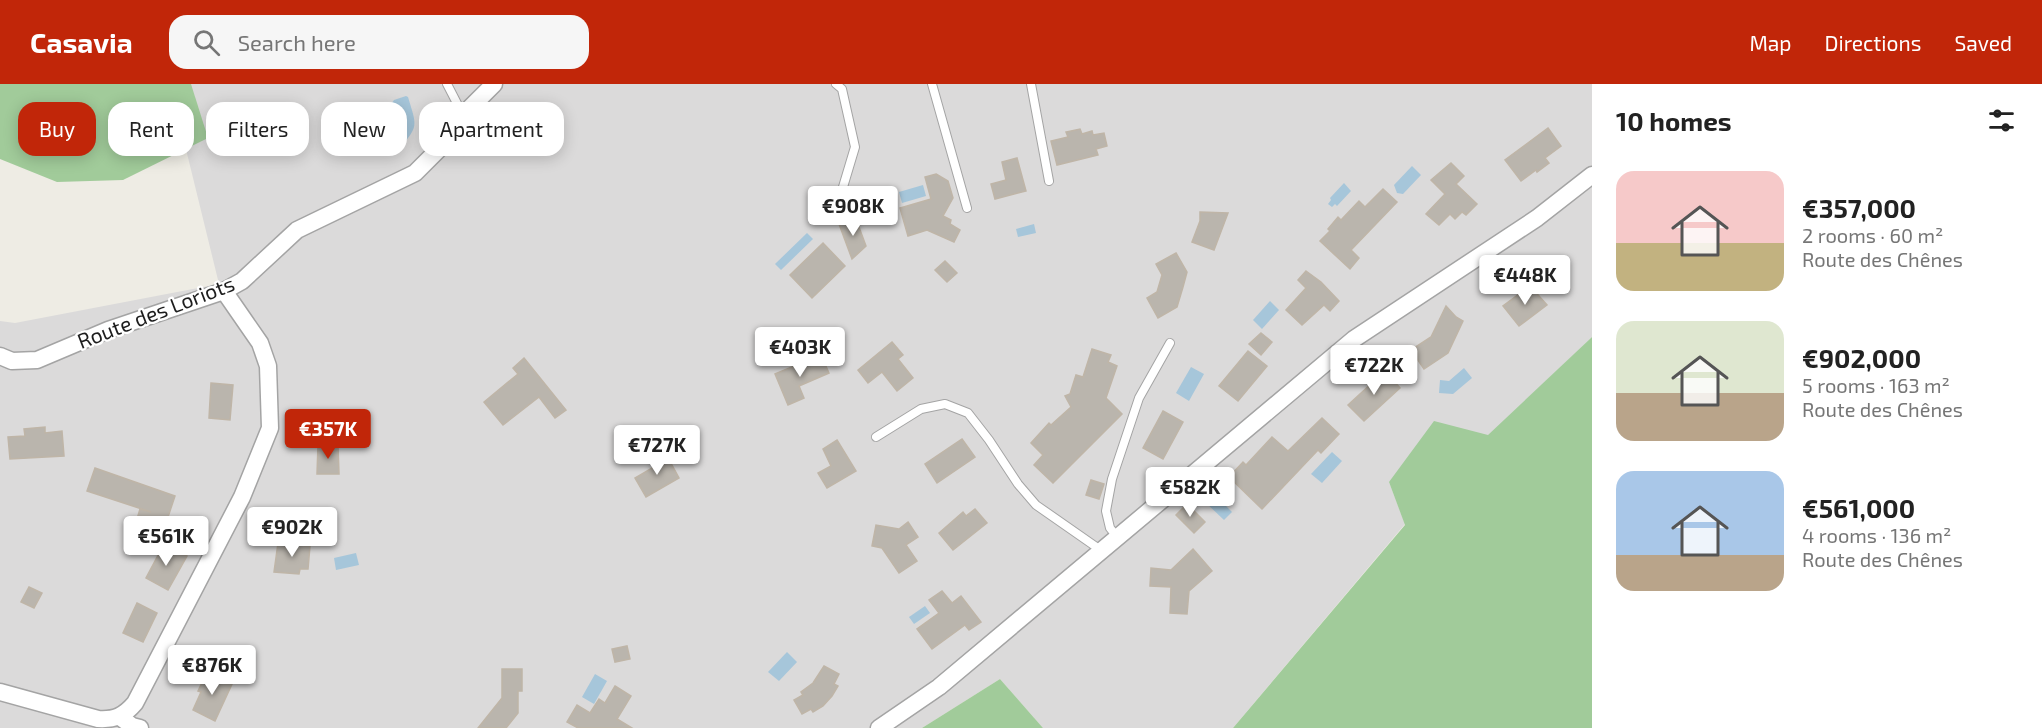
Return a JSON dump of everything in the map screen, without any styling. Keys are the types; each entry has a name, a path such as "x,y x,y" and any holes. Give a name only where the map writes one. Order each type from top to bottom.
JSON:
{"street":[{"name":"Route des Loriots","path":"476,102 494,84"},
{"name":"Route des Loriots","path":"0,356 12,361 38,360 108,330 224,291 242,281 297,230 415,172 431,156"},
{"path":"879,728 939,687 1354,339 1537,218 1592,175"},
{"path":"0,692 109,720 120,717 135,704 242,497 270,428 268,366 260,343 224,291"},
{"path":"120,717 132,726 140,728"}],"lane":[{"path":"447,84 456,102"},
{"path":"837,84 842,89 855,147 843,187"},
{"path":"932,84 967,208"},
{"path":"1031,84 1049,182"},
{"path":"1118,538 1110,528 1106,511 1112,479 1139,398 1170,343"},
{"path":"876,437 921,409 945,404 968,413 1018,484 1036,505 1102,551"}],"shaded area":[{"path":"170,84 1592,84 1592,337 1488,436 1389,482 1405,524 1233,728 1043,728 1000,679 922,728 0,728 0,321 15,323 219,284 188,156 194,156 194,102 174,102"}],"green space":[{"path":"0,84 191,84 206,132 206,139 194,145 194,102 108,102 108,156 172,156 123,180 57,182 0,159"},
{"path":"1592,337 1592,728 1233,728 1405,525 1389,482 1434,421 1488,435"},
{"path":"1000,679 1043,728 922,728"}],"water":[{"path":"408,97 414,126 407,140 407,102 392,102"},
{"path":"1412,166 1421,175 1403,194 1397,193 1394,185"},
{"path":"1344,183 1351,191 1337,206 1335,204 1332,207 1328,204 1330,198"},
{"path":"923,185 926,196 902,203 899,192"},
{"path":"1034,224 1036,233 1018,237 1016,229"},
{"path":"807,233 813,239 781,270 775,264"},
{"path":"1270,301 1279,310 1262,329 1253,320"},
{"path":"1191,367 1204,374 1189,401 1176,393"},
{"path":"1464,368 1472,378 1453,394 1439,393 1440,380 1449,381"},
{"path":"1332,452 1342,461 1322,483 1311,474"},
{"path":"1214,494 1232,512 1224,520 1205,502"},
{"path":"356,553 359,565 336,570 334,558"},
{"path":"925,606 930,613 914,624 909,617"},
{"path":"787,652 797,662 779,681 768,672"},
{"path":"595,674 607,681 594,704 582,697"}],"building":[{"path":"1548,128 1561,146 1545,158 1549,163 1521,181 1505,160"},
{"path":"1080,129 1082,134 1092,131 1093,135 1104,133 1107,146 1096,149 1098,155 1057,165 1051,141 1068,137 1066,132"},
{"path":"1017,158 1026,191 995,199 991,184 1006,180 1002,162"},
{"path":"1451,163 1464,176 1456,184 1477,204 1466,215 1462,212 1455,219 1450,214 1439,225 1426,214 1445,194 1431,180"},
{"path":"936,174 948,181 953,198 943,216 951,220 950,224 960,230 954,242 927,230 908,236 900,208 931,199 925,177"},
{"path":"1383,189 1397,202 1351,250 1359,258 1350,269 1320,241 1330,231 1328,229 1338,217 1341,220 1359,201 1365,207"},
{"path":"1200,212 1228,213 1214,250 1192,242 1200,221"},
{"path":"856,219 866,246 852,259 839,224"},
{"path":"823,243 845,266 812,298 790,275"},
{"path":"1176,253 1187,272 1183,287 1177,307 1158,318 1147,298 1157,292 1162,275 1156,264"},
{"path":"945,261 957,273 947,282 935,270"},
{"path":"1306,271 1321,282 1339,301 1330,311 1324,305 1302,325 1286,310 1306,288 1298,280"},
{"path":"1530,286 1547,305 1519,326 1503,306"},
{"path":"1446,306 1463,321 1448,353 1424,369 1411,350 1431,337"},
{"path":"1261,333 1272,342 1261,355 1249,344"},
{"path":"892,342 903,355 898,359 913,378 897,391 882,372 868,383 858,370"},
{"path":"1092,349 1111,355 1108,362 1117,366 1106,398 1122,414 1053,483 1034,465 1043,455 1031,443 1049,423 1051,425 1071,407 1065,396 1070,394 1076,375 1083,377"},
{"path":"1372,349 1382,358 1372,369 1362,360"},
{"path":"1248,351 1267,366 1238,401 1219,386"},
{"path":"821,355 829,373 799,386 804,398 788,405 775,374"},
{"path":"524,358 566,410 555,418 539,397 503,425 484,402 518,374 513,368"},
{"path":"1385,371 1400,388 1364,421 1348,405"},
{"path":"211,383 233,385 230,420 209,418"},
{"path":"1163,411 1183,422 1163,459 1143,448"},
{"path":"311,414 328,416 325,431 308,429"},
{"path":"1322,418 1339,434 1321,453 1318,450 1262,509 1229,477 1243,462 1246,465 1272,437 1288,451"},
{"path":"45,427 45,433 62,431 64,456 10,459 8,437 25,436 24,429"},
{"path":"962,439 975,457 937,483 925,464"},
{"path":"837,440 856,471 827,488 818,473 831,466 823,449"},
{"path":"318,445 338,445 339,474 317,474"},
{"path":"666,454 679,478 646,497 635,478 654,467 652,462"},
{"path":"95,468 175,496 168,517 184,522 179,535 137,519 140,509 151,512 87,491"},
{"path":"1091,480 1104,484 1099,499 1086,495"},
{"path":"1187,504 1205,522 1194,533 1176,515"},
{"path":"975,509 987,523 953,550 939,533 963,512 966,516"},
{"path":"908,522 918,537 906,545 917,561 899,573 882,548 872,546 876,525 899,529"},
{"path":"278,543 310,546 308,569 300,569 299,574 274,572"},
{"path":"164,544 187,556 168,590 146,578"},
{"path":"1193,549 1212,571 1189,591 1187,614 1170,613 1171,587 1150,586 1151,568 1171,570"},
{"path":"29,587 42,593 34,608 21,602"},
{"path":"942,591 952,603 961,596 981,622 969,630 965,625 932,649 917,629 939,613 929,600"},
{"path":"137,603 157,613 143,642 123,633"},
{"path":"627,646 630,659 615,662 612,649"},
{"path":"824,666 839,674 834,684 838,686 823,706 813,712 811,709 802,714 794,700 803,695 801,692 813,683"},
{"path":"502,669 522,669 522,691 518,691 518,713 506,728 478,728 502,698"},
{"path":"207,672 232,684 215,721 193,710 201,692 198,691"},
{"path":"615,686 631,696 617,719 632,728 578,728 567,722 577,705 590,713 599,699 605,703"}]}
